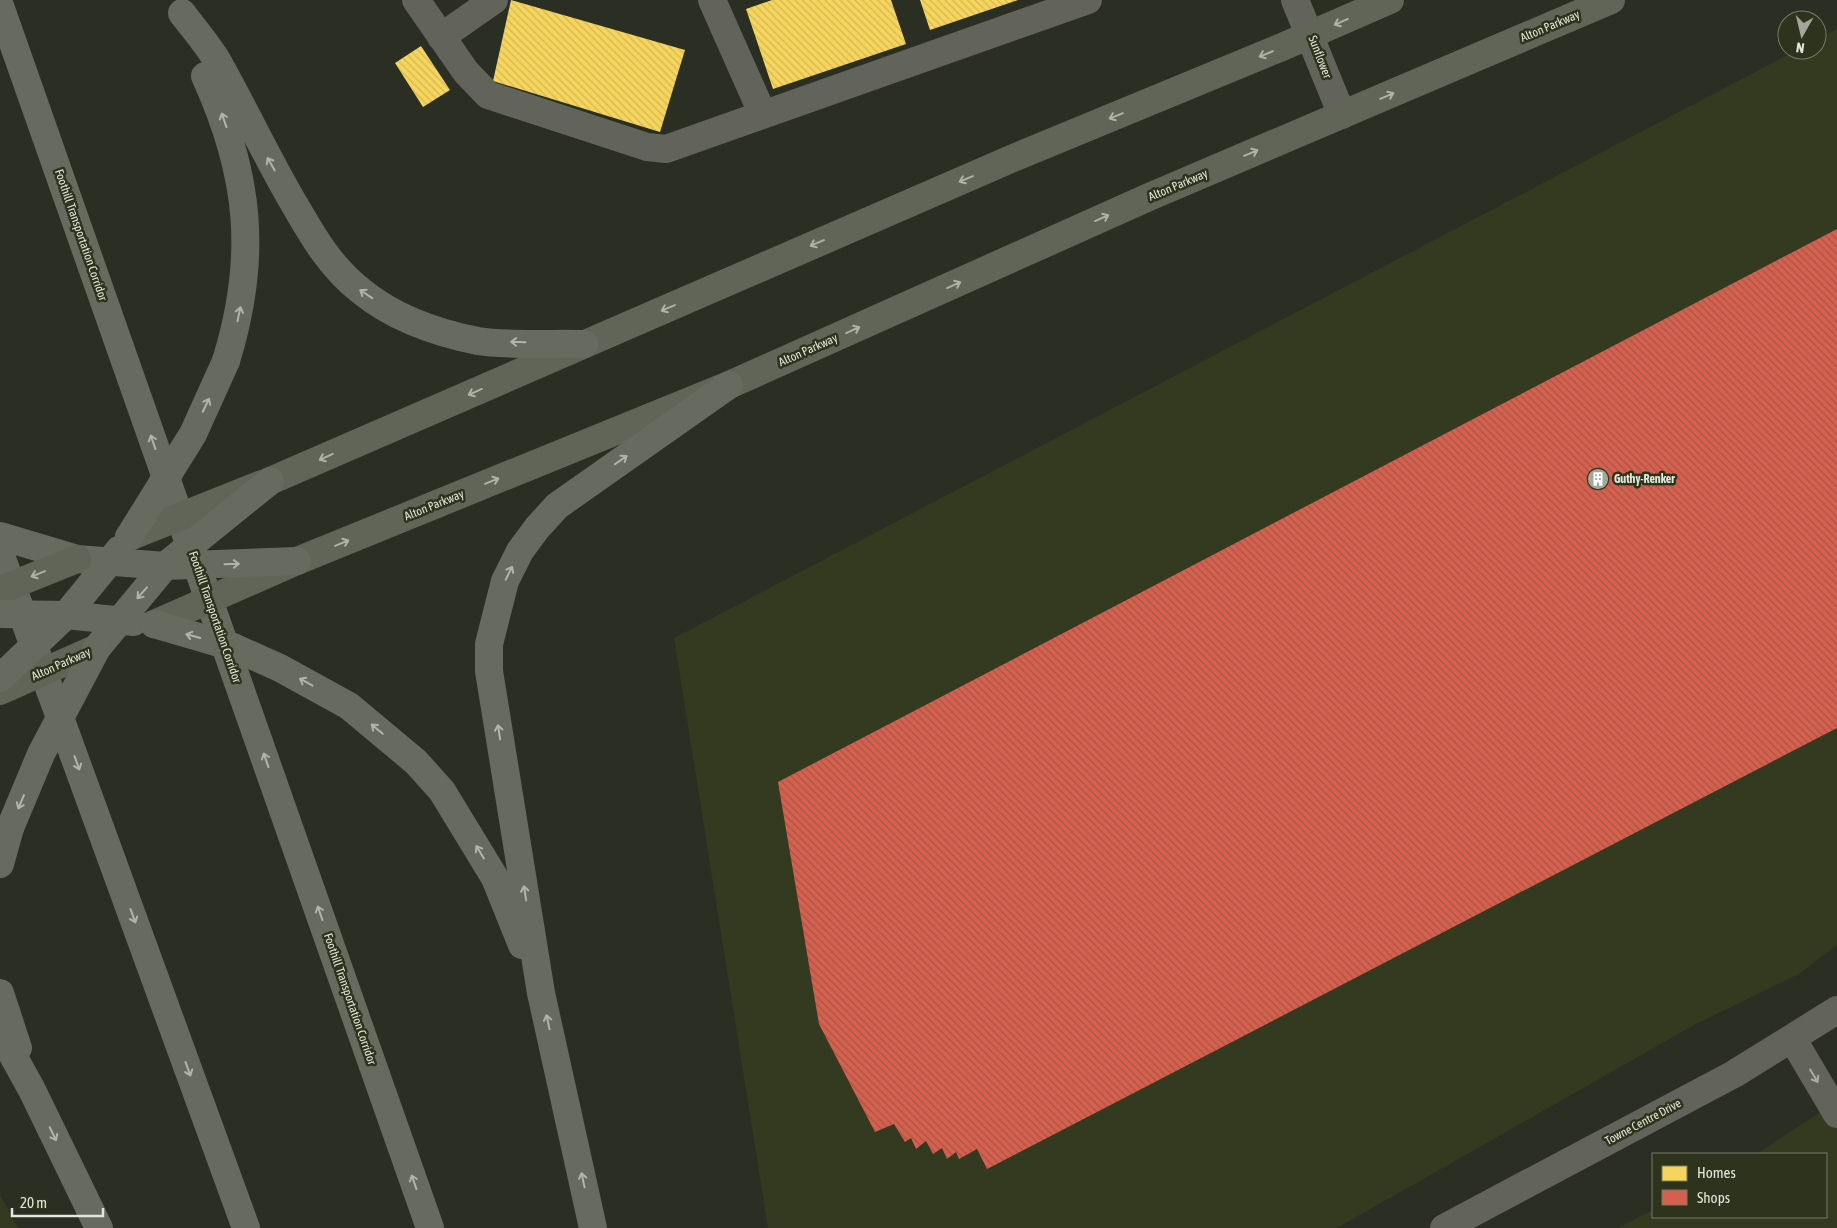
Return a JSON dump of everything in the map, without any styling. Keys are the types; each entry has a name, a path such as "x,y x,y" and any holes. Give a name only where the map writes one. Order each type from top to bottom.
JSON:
{"highway":[{"name":"Foothill Transportation Corridor","path":"0,6 430,1228"},
{"path":"179,7 217,61 265,154 318,246 338,270 361,292 397,314 456,336 480,341 584,344"},
{"path":"0,678 66,615 129,537 193,434 226,361 236,330 245,271 246,246 240,175 228,131 200,65 179,7"},
{"path":"593,1228 541,993 489,672 490,644 505,582 520,550 556,506 729,385"},
{"path":"0,864 10,828 41,754 97,648 166,566 270,481"},
{"path":"0,536 77,558 110,562 166,566 296,561"},
{"path":"0,553 246,1228"},
{"path":"0,614 66,615 154,624 233,647 280,668 349,706 416,762 442,791 495,878 541,993"},
{"path":"0,993 32,1090"},
{"path":"0,1032 32,1090 99,1228"}],"main road":[{"path":"0,590 270,481 1011,159 1311,35 1390,0"},
{"name":"Alton Parkway","path":"0,691 296,561 729,385 1149,197 1612,0"}],"street":[{"path":"416,0 466,72 488,95 646,147 666,149 1088,0"},
{"path":"440,37 494,0"},
{"path":"712,0 763,115"},
{"name":"Sunflower","path":"1296,0 1342,115"},
{"name":"Towne Centre Drive","path":"1444,1228 1734,1074 1837,1010"},
{"path":"1792,1038 1837,1114"}],"shaded area":[{"path":"1837,29 1837,945 1799,974 1696,1024 1337,1228 768,1228 674,638 1778,60 1827,60 1827,34"},
{"path":"1837,1101 1837,1228 1618,1228 1652,1211 1652,1218 1827,1218 1827,1153 1759,1153"},
{"path":"0,1195 18,1228 0,1228"}],"building: Homes":[{"path":"511,0 685,50 660,132 493,81"},
{"path":"772,0 891,0 906,44 773,89 746,9"},
{"path":"920,0 1018,0 930,30"},
{"path":"421,46 450,90 423,107 395,63"}],"building: Shops":[{"name":"Guthy-Renker","path":"1837,229 1837,728 987,1169 977,1149 959,1159 956,1152 947,1159 942,1148 933,1154 926,1141 916,1149 911,1138 905,1142 894,1124 875,1132 819,1024 778,782"}],"place":[{"name":"Guthy-Renker","path":"1598,479"}]}
